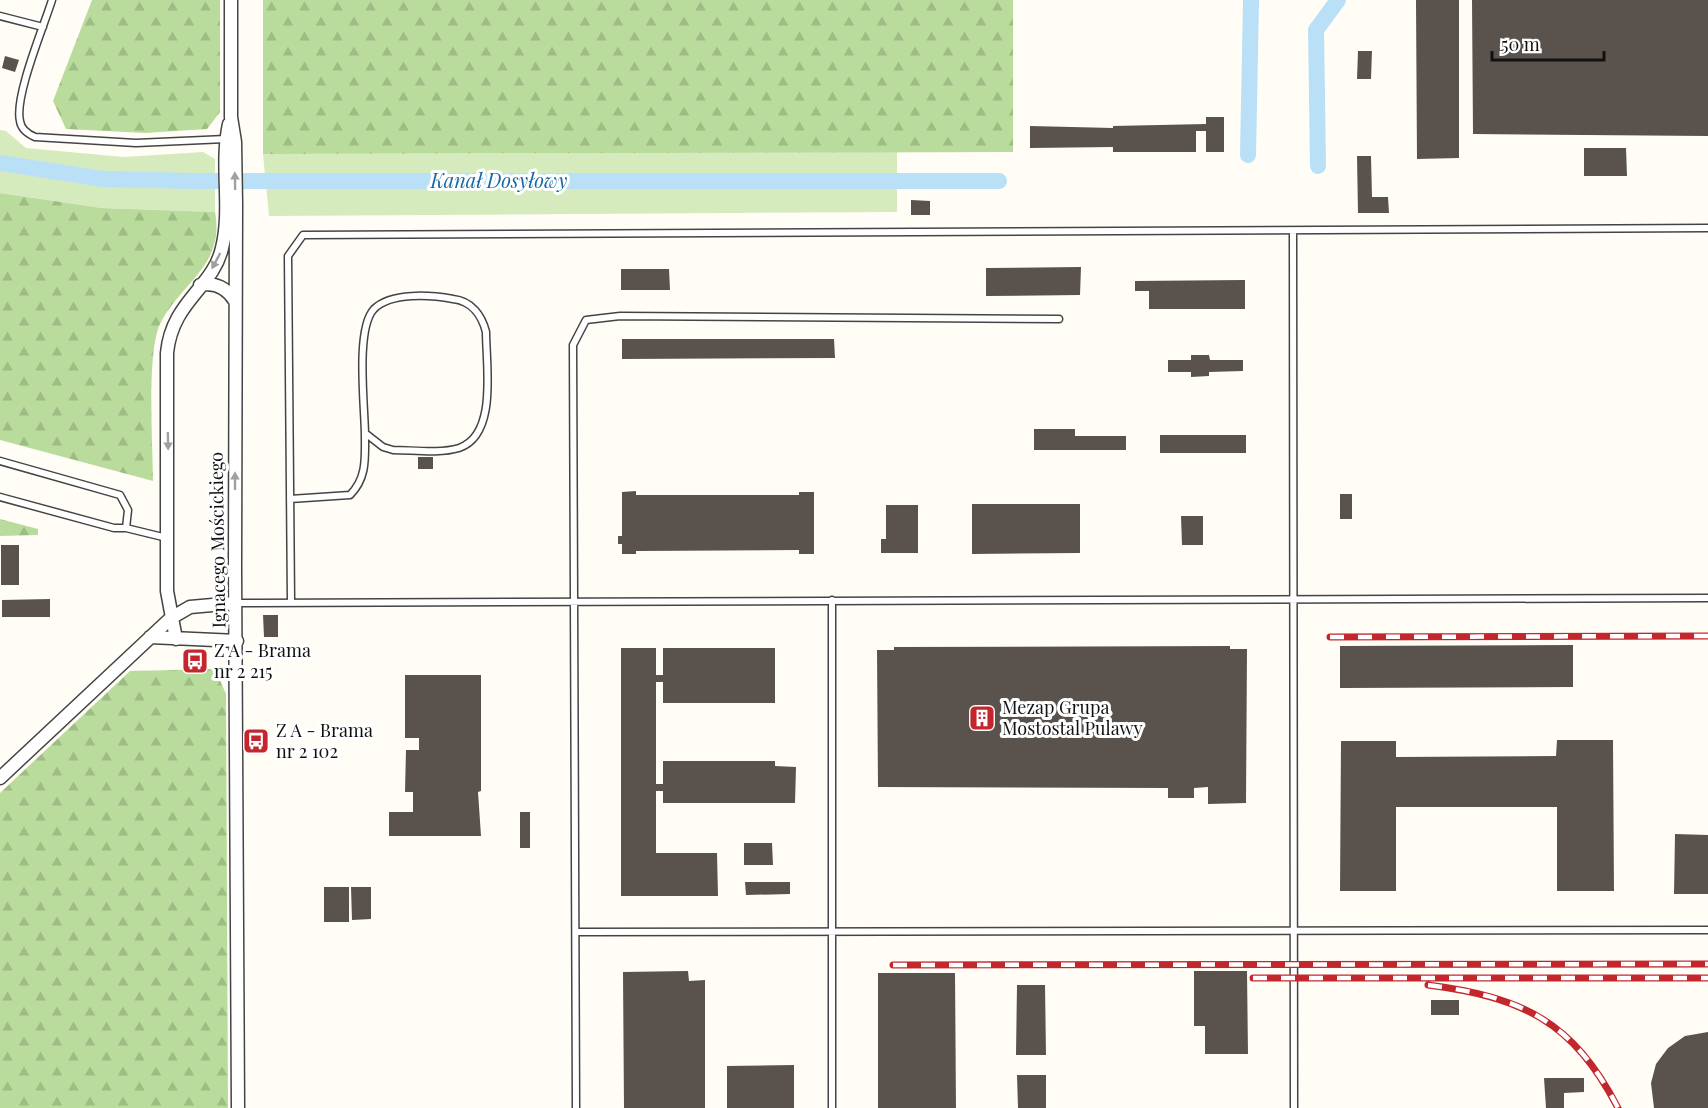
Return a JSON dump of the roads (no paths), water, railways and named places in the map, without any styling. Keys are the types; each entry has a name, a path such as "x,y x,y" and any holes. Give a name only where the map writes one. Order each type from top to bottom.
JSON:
{"street":[{"name":"Ignacego Mościckiego","path":"231,0 230,204 235,302 238,1108"},
{"name":"Ignacego Mościckiego","path":"230,157 226,139 231,117"},
{"name":"Ignacego Mościckiego","path":"176,639 167,591 168,343 174,320 219,258 230,204"},
{"path":"200,285 215,284 228,292 235,302"},
{"path":"0,778 171,618 190,607 235,603"},
{"path":"150,638 237,641"}],"lane":[{"path":"52,0 20,103 20,124 30,134 35,137 136,143 226,139"},
{"path":"0,16 43,27"},
{"path":"291,602 288,256 303,235 1708,228"},
{"path":"1293,231 1294,1108"},
{"path":"290,499 350,495 360,485 365,463 364,332 373,310 395,298 410,297 454,299 476,310 483,319 486,332 486,414 479,432 470,442 458,448 393,450 383,447 365,434"},
{"path":"576,1108 573,345 586,320 620,315 1059,319"},
{"path":"0,461 120,495 128,510 126,528"},
{"path":"0,497 114,528 126,528 167,538"},
{"path":"235,603 1708,598"},
{"path":"832,600 832,1108"},
{"path":"576,932 1708,930"}],"waterway":[{"name":"Kanał Dosyłowy","path":"1248,155 1251,0"},
{"path":"1318,166 1316,30 1338,0"},
{"name":"Kanał Dosyłowy","path":"0,163 103,179 193,181 999,181"}],"railway":[{"path":"1330,637 1708,636"},
{"path":"893,965 1708,964"},
{"path":"1253,978 1708,978"},
{"path":"1428,985 1491,997 1518,1006 1541,1018 1563,1034 1583,1054 1601,1078 1618,1108"}],"place":[{"name":"Z A - Brama nr 2 215","path":"195,661"},
{"name":"Mezap Grupa Mostostal Pulawy","path":"982,718"},
{"name":"Z A - Brama nr 2 102","path":"256,741"}]}
